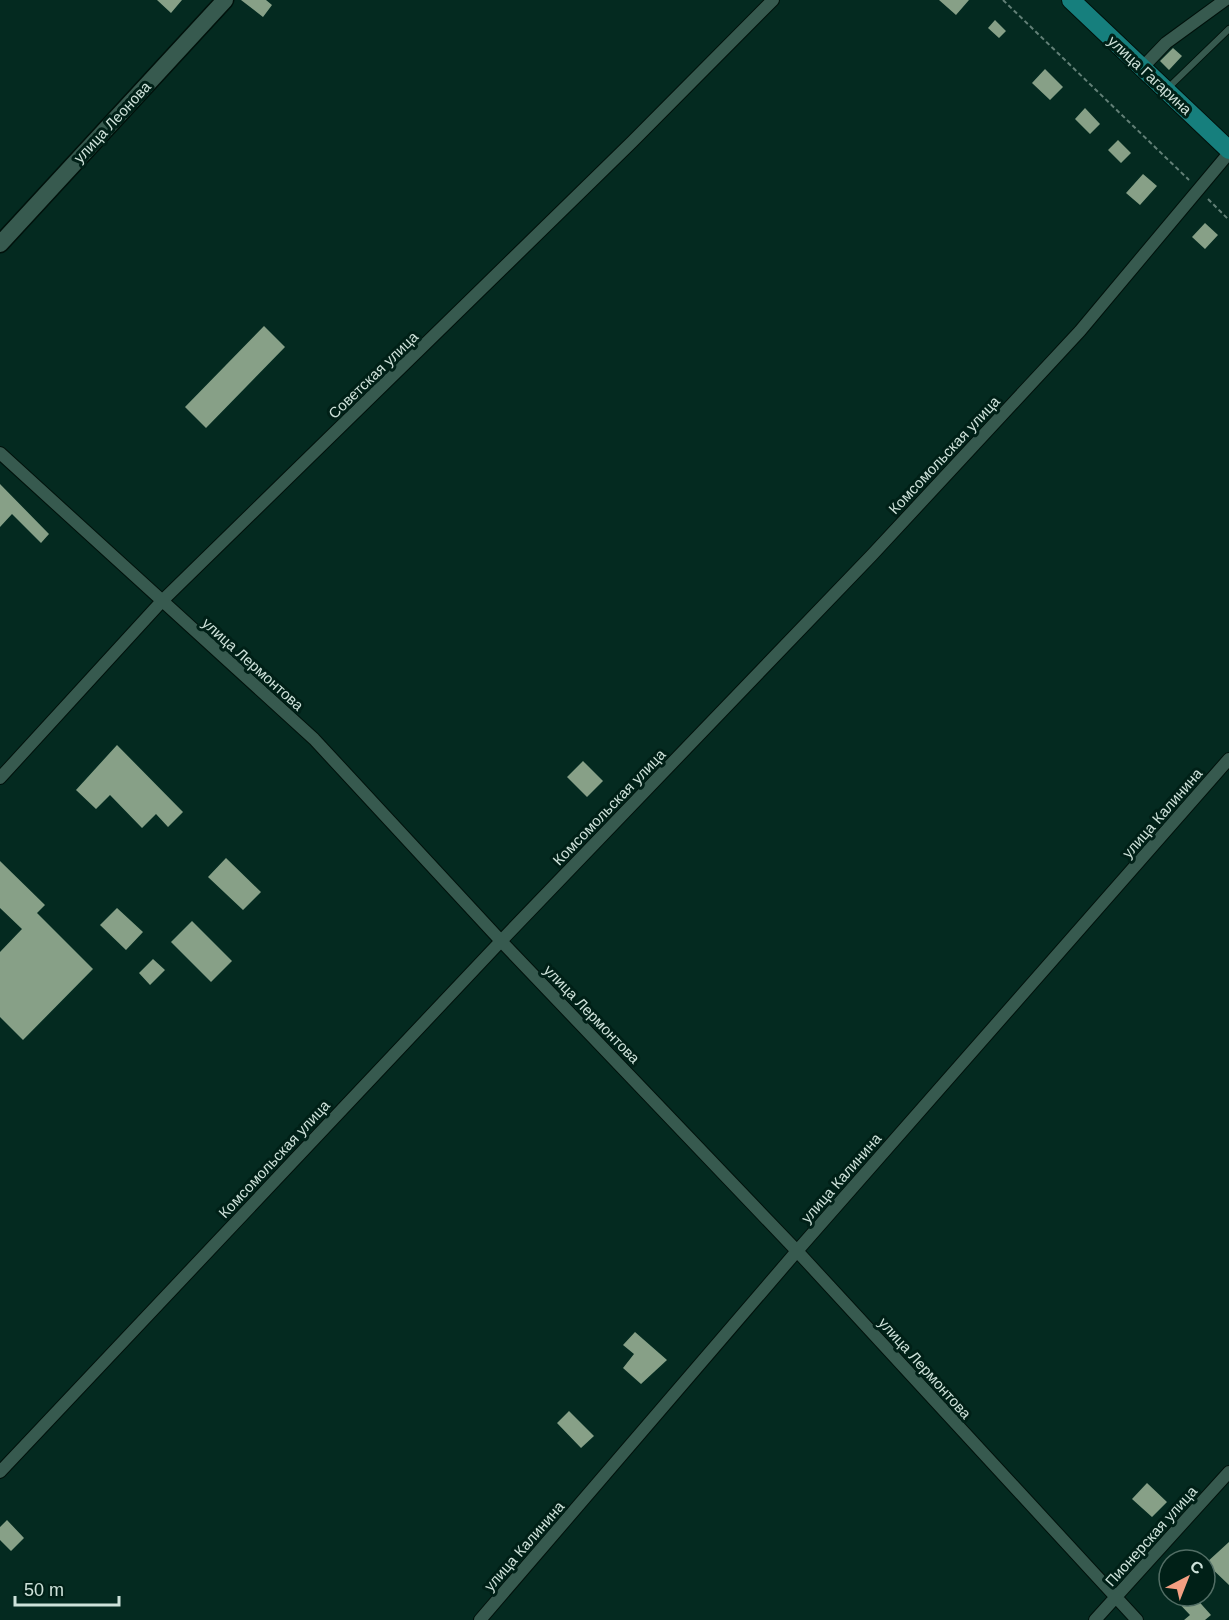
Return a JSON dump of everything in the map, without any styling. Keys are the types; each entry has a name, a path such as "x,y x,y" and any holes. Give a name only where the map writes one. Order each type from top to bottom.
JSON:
{"main road":[{"name":"улица Леонова","path":"0,244 225,0"},
{"name":"улица Гагарина","path":"1071,0 1229,151"}],"street":[{"name":"Советская улица","path":"0,778 162,601 632,142 773,0"},
{"path":"1143,67 1167,43 1225,0"},
{"name":"Комсомольская улица","path":"0,1472 501,940 880,546 1080,330 1229,151"},
{"name":"улица Лермонтова","path":"0,453 314,739 501,940 797,1251 1115,1599 1137,1620"},
{"name":"улица Калинина","path":"480,1620 797,1251 1229,759"},
{"name":"Пионерская улица","path":"1095,1620 1229,1473"}],"lane":[{"path":"1166,90 1229,29"}],"path":[{"path":"1003,0 1229,220"}],"building":[{"path":"157,0 182,0 171,13"},
{"path":"241,0 266,0 272,5 263,17"},
{"path":"939,0 969,0 956,15"},
{"path":"995,20 1006,31 999,38 988,28"},
{"path":"1173,48 1182,56 1169,70 1160,61"},
{"path":"1045,69 1063,87 1050,100 1032,83"},
{"path":"1085,108 1100,124 1090,134 1075,119"},
{"path":"1118,140 1131,153 1121,163 1108,150"},
{"path":"1143,174 1157,186 1140,205 1126,193"},
{"path":"1205,223 1218,235 1205,249 1192,237"},
{"path":"264,326 285,347 206,428 185,407"},
{"path":"0,484 49,534 41,543 12,514 0,527"},
{"path":"117,745 183,812 168,827 156,814 142,828 110,795 96,809 76,790"},
{"path":"583,761 603,781 587,797 567,777"},
{"path":"226,858 261,892 243,910 208,877"},
{"path":"0,861 45,905 37,913 93,969 23,1040 0,1017 0,952 22,929 0,908"},
{"path":"117,908 143,932 126,950 100,925"},
{"path":"192,921 232,961 211,982 171,942"},
{"path":"153,959 165,970 150,985 139,973"},
{"path":"635,1332 667,1360 641,1384 623,1368 634,1354 623,1345"},
{"path":"569,1411 594,1436 581,1448 557,1423"},
{"path":"1147,1483 1167,1502 1152,1517 1132,1499"},
{"path":"7,1520 24,1538 11,1551 0,1540 0,1527"},
{"path":"1229,1542 1229,1585 1217,1574 1217,1553"},
{"path":"1183,1608 1205,1608 1211,1615 1205,1620 1184,1620 1190,1615"}]}
